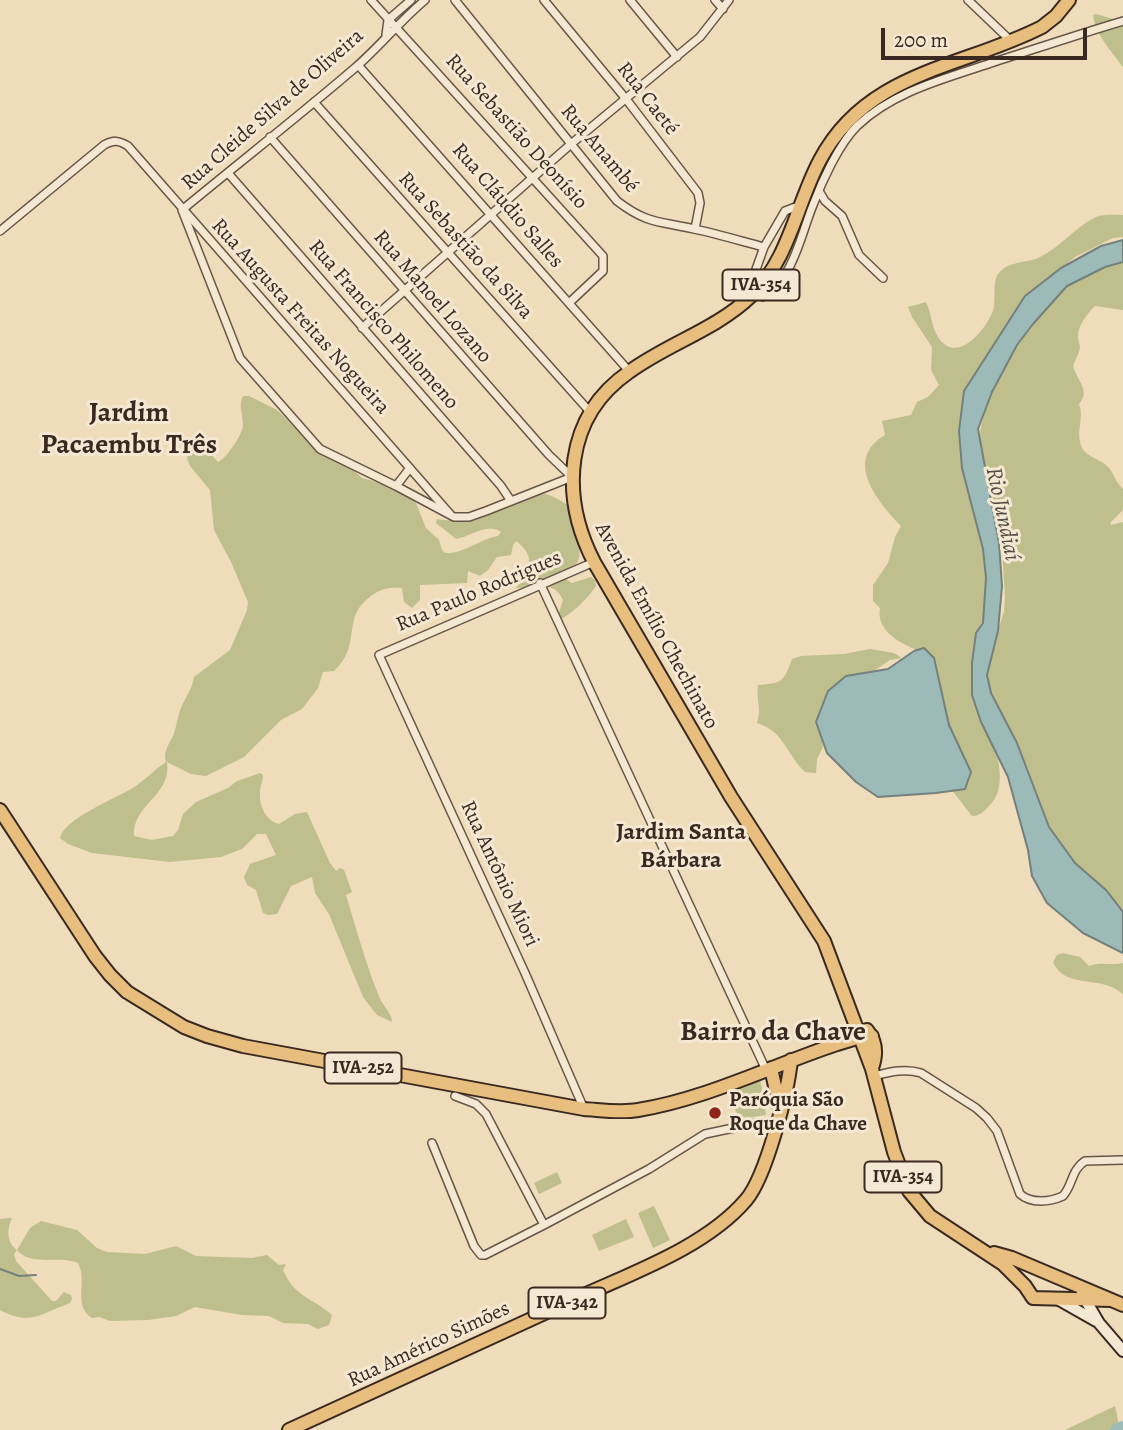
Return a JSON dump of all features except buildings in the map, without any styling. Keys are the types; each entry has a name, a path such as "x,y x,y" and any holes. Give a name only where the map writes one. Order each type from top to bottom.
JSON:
{"main road":[{"name":"Avenida Emílio Chechinato","path":"866,1036 853,1018 824,941 731,797 593,562 575,516 572,477 578,443 591,413 610,387 629,372 733,310 768,276 782,253 820,160 837,133 853,116 874,98 901,82 1027,35 1056,16 1069,0"},
{"name":"IVA-252","path":"0,810 110,975 127,992 184,1027 243,1046 584,1109 635,1111 670,1103 866,1036"},
{"path":"866,1036 876,1053 873,1072"},
{"path":"788,1085 810,1053"},
{"name":"Rua Américo Simões","path":"289,1430 631,1273 714,1229 748,1199 767,1158 788,1085 791,1060"},
{"path":"768,1069 778,1116"},
{"name":"IVA-354","path":"873,1072 894,1152 909,1191 930,1216 1003,1264 1025,1286"},
{"name":"IVA-354","path":"985,1251 1012,1258 1046,1273"},
{"path":"1042,1299 1053,1290 1046,1273"},
{"path":"1046,1273 1117,1302 1042,1299 1029,1294 1025,1286 1027,1276 1046,1273"},
{"path":"1077,1286 1099,1323 1123,1351"},
{"path":"1059,1300 1099,1323"}],"street":[{"name":"Rua Sebastião Deonísio","path":"371,0 603,256 603,271 569,303"},
{"path":"388,20 411,0"},
{"name":"Rua Cleide Silva de Oliveira","path":"182,211 358,65 425,0"},
{"name":"Rua Anambé","path":"455,0 617,201 635,215 650,221 695,229 764,247"},
{"name":"Rua Caeté","path":"544,0 626,99 698,193 700,203 695,229"},
{"path":"630,0 677,57"},
{"path":"715,0 723,9"},
{"path":"362,328 571,144 700,37 729,0"},
{"path":"968,0 1011,41"},
{"name":"Rua Cleide Silva de Oliveira","path":"386,35 388,20"},
{"path":"756,290 764,297 780,282 792,261 819,191 844,143 857,126 894,100 922,85 1123,21"},
{"path":"1027,35 1042,46"},
{"name":"Rua Cláudio Salles","path":"358,65 629,372"},
{"name":"Rua Sebastião da Silva","path":"314,102 591,413"},
{"name":"Rua Manoel Lozano","path":"270,137 403,291 549,455 572,477"},
{"name":"Rua Augusta Freitas Nogueira","path":"0,231 104,145 120,141 128,146 182,211 285,323 454,517"},
{"name":"Rua Francisco Philomeno","path":"228,173 511,501"},
{"path":"819,191 842,216 859,255 883,278"},
{"path":"733,310 750,286 764,247 785,211 802,205"},
{"path":"182,211 240,358 320,449 454,517 469,517 572,477"},
{"path":"396,486 410,468"},
{"name":"Rua Paulo Rodrigues","path":"379,655 593,562"},
{"path":"540,583 768,1069"},
{"name":"Rua Antônio Miori","path":"379,655 525,973 584,1109"},
{"path":"873,1072 921,1073 975,1108 997,1131 1020,1194 1028,1200 1039,1201 1063,1196 1074,1172 1085,1161 1123,1160"},
{"path":"455,1096 477,1104 486,1114 544,1225"},
{"path":"432,1143 474,1246 481,1255 485,1255 526,1236 649,1169 705,1134 778,1116"}],"green space":[{"path":"1093,15 1123,22 1123,67 1097,29"},
{"path":"1123,215 1123,237 1113,238 1075,257 1031,293 974,382 992,601 977,636 972,673 998,760 1000,777 998,792 990,805 980,814 972,816 951,789 927,654 894,638 883,625 880,608 873,601 873,585 888,563 901,526 874,493 865,468 866,456 873,445 885,435 882,421 911,415 917,402 928,397 939,385 931,370 932,347 908,307 926,302 938,337 945,345 961,347 969,343 988,321 993,309 997,276 1001,271 1048,253 1096,217"},
{"path":"1123,252 1123,310 1095,306 1092,309 1080,328 1080,348 1073,366 1084,394 1079,404 1079,437 1082,447 1108,467 1123,489 1123,510 1110,523 1123,522 1123,917 1070,869 1045,822 1028,769 991,692 987,673 988,660 1004,612 1005,598 1001,533 979,438 988,393 1021,330 1079,271"},
{"path":"243,396 249,396 277,410 311,442 347,464 362,478 388,485 416,503 426,528 439,540 445,553 466,549 498,536 501,532 484,529 456,539 436,523 437,519 475,519 523,495 533,493 555,498 569,506 580,549 578,561 564,578 572,583 591,577 595,580 596,586 580,604 566,616 557,618 563,600 554,589 542,586 516,588 528,569 529,557 516,541 511,555 497,557 480,576 468,571 467,583 420,585 420,600 412,608 404,602 402,588 379,591 362,604 356,613 348,651 343,661 334,671 323,672 318,688 302,709 281,720 244,757 206,776 191,774 167,762 164,783 139,816 134,836 152,840 173,836 183,814 196,802 228,788 237,781 260,773 263,775 260,797 267,816 279,824 295,814 307,812 330,863 336,871 340,868 344,870 352,892 346,895 361,945 379,998 392,1022 377,1015 363,997 329,914 315,893 312,877 291,886 277,914 263,913 256,890 247,885 244,877 250,864 276,855 266,834 257,834 242,849 221,857 170,862 92,853 60,838 70,824 131,789 166,762 166,750 194,677 230,650 247,610 248,602 214,530 210,490 190,466 187,458 189,452 199,448 209,452 218,462 225,456 242,429"},
{"path":"870,649 894,653 902,658 890,660 875,670 850,678 819,721 823,747 817,759 816,773 805,772 779,737 757,723 758,685 781,680 792,659 801,656 844,654"},
{"path":"1063,953 1080,957 1089,966 1123,963 1123,994 1104,984 1066,976 1053,962 1057,955"},
{"path":"760,1078 766,1115 739,1119 726,1087"},
{"path":"557,1172 562,1183 539,1194 534,1183"},
{"path":"654,1206 670,1240 653,1248 638,1213"},
{"path":"12,1218 8,1235 17,1250 14,1254 16,1261 52,1301 56,1301 64,1292 71,1295 70,1303 27,1318 0,1310 0,1219"},
{"path":"626,1219 634,1237 599,1251 592,1235"},
{"path":"41,1221 77,1230 97,1248 107,1252 145,1254 176,1246 196,1256 252,1258 267,1255 279,1265 286,1264 283,1270 293,1286 332,1315 329,1325 318,1329 308,1324 283,1323 269,1316 242,1315 195,1307 176,1316 148,1320 110,1321 99,1317 92,1318 86,1313 81,1300 82,1278 78,1263 30,1258 17,1250 30,1228"},
{"path":"1115,1406 1120,1430 1065,1430"}],"water":[{"path":"1123,240 1123,262 1105,267 1067,286 1033,324 1017,345 992,392 978,429 999,543 1002,586 998,631 987,675 991,693 1017,743 1049,827 1075,863 1106,890 1123,912 1123,953 1083,933 1047,903 1032,876 1028,850 1008,777 981,722 972,695 972,663 976,633 983,623 986,578 983,549 962,468 959,431 964,391 1025,296 1061,268 1101,246"},
{"path":"924,648 934,658 949,725 971,772 965,789 878,797 856,782 827,753 816,722 828,691 846,676 888,669 914,651"}],"waterway":[{"path":"0,1269 19,1276 36,1275"},
{"path":"1116,1430 1123,1427"}],"place":[{"name":"Paróquia São Roque da Chave","path":"715,1113"}],"district":[{"name":"Jardim Pacaembu Três","path":"129,430"},
{"name":"Jardim Santa Bárbara","path":"681,847"},
{"name":"Bairro da Chave","path":"773,1033"}],"water label":[{"name":"Rio Jundiaí","path":"1002,514"}]}
